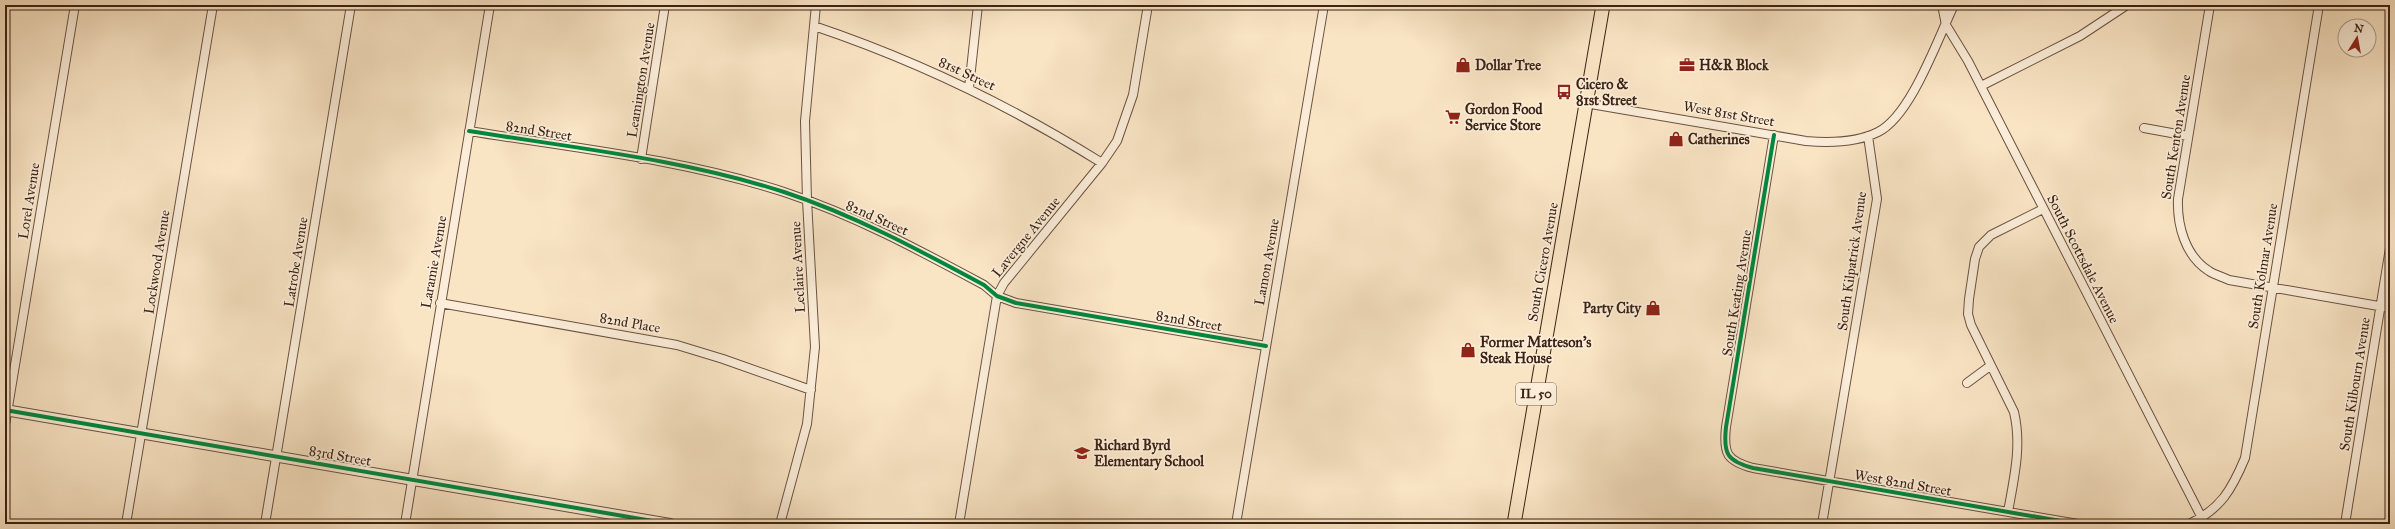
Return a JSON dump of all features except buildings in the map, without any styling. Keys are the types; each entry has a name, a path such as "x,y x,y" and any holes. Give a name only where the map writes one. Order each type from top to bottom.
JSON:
{"main road":[{"name":"South Cicero Avenue","path":"1514,524 1602,5"}],"street":[{"name":"Lorel Avenue","path":"5,425 6,410 75,5"},
{"name":"Lockwood Avenue","path":"126,524 213,5"},
{"name":"Latrobe Avenue","path":"265,524 351,5"},
{"name":"Laramie Avenue","path":"405,524 490,5"},
{"name":"Leamington Avenue","path":"641,159 665,5"},
{"name":"Leclaire Avenue","path":"780,524 806,424 815,347 807,200 805,121 816,5"},
{"path":"969,88 978,5"},
{"name":"Lavergne Avenue","path":"959,524 996,296 1004,282 1102,163 1117,141 1133,95 1148,5"},
{"name":"Lamon Avenue","path":"1236,524 1324,5"},
{"name":"South Scottsdale Avenue","path":"1942,5 1946,25 1981,86 2204,521"},
{"path":"1868,136 1879,132 1890,123 1909,97 1946,25 1954,5"},
{"path":"1981,86 2080,36 2126,5"},
{"name":"South Kenton Avenue","path":"2210,5 2178,199 2180,227 2185,241 2198,261 2209,271 2229,280 2272,288"},
{"name":"South Kolmar Avenue","path":"2204,521 2233,486 2245,458 2319,5"},
{"name":"81st Street","path":"814,26 876,47 969,88 1050,130 1102,163"},
{"name":"West 81st Street","path":"1585,103 1774,136 1822,142 1868,136"},
{"path":"2144,128 2188,136"},
{"name":"82nd Street","path":"469,131 641,159 742,180 807,200 884,232 984,285 996,296 1016,303 1266,346"},
{"name":"South Keating Avenue","path":"1728,455 1725,442 1726,427 1774,136"},
{"name":"South Kilpatrick Avenue","path":"1822,524 1877,199 1868,136"},
{"path":"2008,512 2019,446 2018,426 2014,412 1990,366 1971,325 1968,314 1975,259 1979,247 1991,235 2043,209"},
{"name":"South Kilbourn Avenue","path":"2345,524 2390,248"},
{"path":"2272,288 2390,308"},
{"name":"82nd Place","path":"440,303 677,345 723,358 811,390"},
{"path":"1967,383 1990,366"},
{"name":"83rd Street","path":"6,410 670,524"},
{"name":"West 82nd Street","path":"1728,455 1733,460 1753,468 2078,524"},
{"path":"2189,524 2204,521"}],"cycle path":[{"path":"469,131 667,163 745,181 810,201 861,222 911,246 984,285 997,296 1016,303 1266,346"},
{"path":"1774,135 1726,427 1726,450 1732,459 1753,468 2078,524"},
{"path":"5,410 670,524"}],"place":[{"name":"Dollar Tree","path":"1463,65"},
{"name":"H&R Block","path":"1687,65"},
{"name":"Cicero & 81st Street","path":"1564,92"},
{"name":"Gordon Food Service Store","path":"1453,117"},
{"name":"Catherines","path":"1676,139"},
{"name":"Party City","path":"1653,308"},
{"name":"Former Matteson's Steak House","path":"1468,350"},
{"name":"Richard Byrd Elementary School","path":"1082,453"}]}
